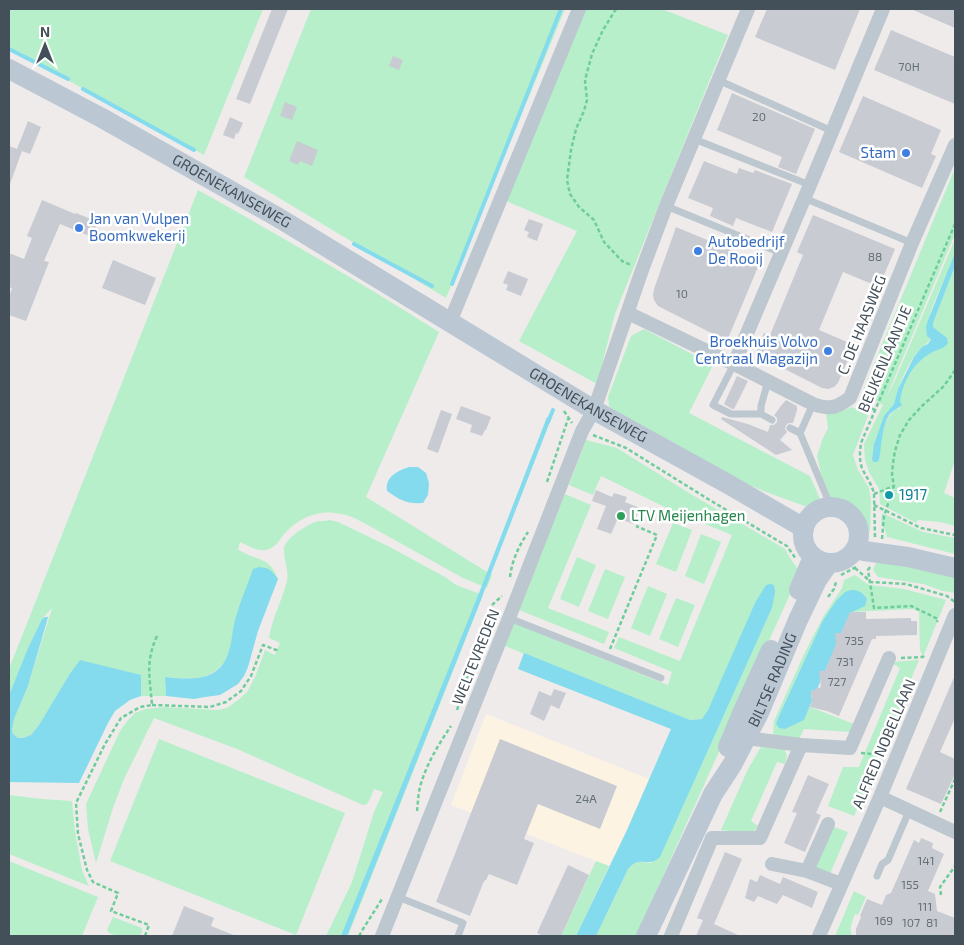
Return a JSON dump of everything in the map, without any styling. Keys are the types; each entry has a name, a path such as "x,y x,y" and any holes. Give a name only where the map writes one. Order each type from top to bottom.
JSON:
{"street":[{"path":"450,322 578,9"},
{"path":"628,313 666,206 748,9"},
{"path":"734,364 883,9"},
{"name":"GROENEKANSEWEG","path":"9,69 102,118 279,218 594,410 728,484 807,523"},
{"name":"C. DE HAASWEG","path":"628,313 814,404 831,408 841,405 850,398 912,243 955,145"},
{"name":"WELTEVREDEN","path":"382,936 392,895 509,618 582,431 594,410 628,313"},
{"path":"857,551 858,527 848,512 840,508 831,507 815,512 807,523 803,536 804,544 816,565 840,562 857,551 880,547 955,559"},
{"path":"880,547 908,557 955,568"},
{"name":"BILTSE RADING","path":"646,936 713,794 732,765 739,737 759,713 817,580 816,565"},
{"name":"ALFRED NOBELLAAN","path":"819,936 880,797 955,615"},
{"name":"ALFRED NOBELLAAN","path":"739,737 802,745 850,748 889,658"},
{"path":"671,936 712,838 760,838 802,745"},
{"path":"880,797 955,832"},
{"path":"807,871 828,824"},
{"path":"772,864 807,871 841,884"}],"lane":[{"path":"718,80 832,131"},
{"path":"694,139 912,243"},
{"path":"666,206 781,253"},
{"path":"734,364 713,405 730,414 761,414 772,420"},
{"path":"761,414 761,406 768,381"},
{"path":"800,433 814,404"},
{"path":"790,428 800,433 831,507"},
{"path":"509,618 661,678"},
{"path":"877,876 882,864 888,860 909,811"},
{"path":"392,895 463,923 458,936"}],"path":[{"path":"616,9 603,30 592,54 584,80 587,100 576,129 567,180 570,194 579,207 594,220 604,242 622,261 642,270"},
{"name":"BEUKENLAANTJE","path":"886,510 874,505 873,488 861,466 861,443 955,224"},
{"path":"935,626 938,619 911,606 874,608 868,570 880,547 883,522 894,486 892,475 893,463 900,436 909,420 944,386 955,370"},
{"name":"GROENEKANSEWEG","path":"546,482 568,418 573,425 582,431 626,448 787,546 802,571 816,565"},
{"path":"874,494 894,486"},
{"path":"886,510 921,528 955,535"},
{"path":"607,656 657,535 636,526"},
{"path":"509,580 512,564 519,546 530,528"},
{"path":"857,551 870,582"},
{"path":"870,582 906,584 947,596 955,602"},
{"name":"WELTEVREDEN","path":"456,713 476,646 493,604 505,593"},
{"path":"152,705 148,662 157,636"},
{"path":"145,936 149,925 111,911 118,893 93,882 87,870 78,834 76,803 105,744 121,718 140,707 152,705 210,707 226,702 241,691 251,676 263,645 279,651"},
{"path":"889,658 923,657 926,649"},
{"name":"WELTEVREDEN","path":"417,811 420,787 428,764 453,723"},
{"path":"850,748 853,752 897,756"},
{"path":"935,823 955,780"},
{"path":"941,894 940,887 955,866"},
{"path":"359,936 392,895"}],"shaded area":[{"path":"486,714 649,779 609,866 451,805"}],"green space":[{"path":"9,9 263,9 204,155 9,48"},
{"path":"311,9 565,9 446,298 244,177"},
{"path":"583,9 662,9 728,35 615,314 597,384 519,341 577,231 504,200"},
{"path":"955,168 955,234 886,398 955,239 955,254 933,305 927,325 927,335 931,338 915,355 904,374 895,402 885,418 874,444 872,459 880,456 880,443 886,421 890,415 900,408 900,399 905,380 916,364 940,349 933,323 955,266 955,460 944,493 955,498 955,526 940,522 918,520 916,523 880,504 879,489 869,472 865,460 864,444 883,405 862,393"},
{"path":"198,190 380,295 439,332 366,497 492,575 487,588 463,578 351,517 326,512 306,517 293,525 275,546 269,549 258,550 240,542 238,550 267,563 271,566 278,579 234,624 229,652 219,668 201,678 165,677 166,696 141,696 140,675 69,675 31,735 18,738 13,734 12,730 14,719 28,686 52,608 39,625 9,695 9,669"},
{"path":"644,329 713,365 689,413 810,476 823,506 810,508 740,481 618,416 609,406 608,397 631,336"},
{"path":"852,407 869,413 853,455 858,470 869,488 871,500 870,532 862,525 859,516 848,506 833,503 821,474 817,456 828,428 826,413 837,413"},
{"path":"586,440 617,448 785,549 800,572 636,936 596,936 628,869 636,863 651,863 660,856 772,608 766,585 708,710 702,719 690,720 505,646 514,623 668,685 672,672 614,648 619,637 680,661 732,535 671,510 601,476 593,495 569,485"},
{"path":"565,494 591,505 548,608 609,632 604,644 519,610"},
{"path":"882,513 923,532 955,538 955,554 887,537 885,529 881,525"},
{"path":"330,520 388,546 456,585 483,595 348,936 326,936 352,882 374,812 383,792 374,789 367,804 363,805 237,749 154,718 124,779 96,863 88,829 86,804 120,731 135,713 145,709 164,707 218,710 227,708 247,692 265,650 275,655 280,643 269,638 272,623 287,581 284,550 287,541 308,525 318,521"},
{"path":"673,523 692,530 676,572 656,564"},
{"path":"701,534 721,542 704,584 685,576"},
{"path":"577,557 596,565 579,607 560,599"},
{"path":"886,562 955,576 955,593 923,584 878,577 873,570 876,563"},
{"path":"605,569 625,577 608,619 588,611"},
{"path":"855,575 869,585 904,589 946,600 923,657 920,650 919,611 913,609 851,612 836,601 823,620 779,716 803,720 810,707 854,724 850,732 804,729 799,739 773,736 774,721 805,652 823,617 842,588 844,580"},
{"path":"648,586 667,594 650,636 631,628"},
{"path":"676,598 695,605 678,647 659,639"},
{"path":"919,660 854,816 828,806 843,767 859,767 900,668 890,662"},
{"path":"159,739 345,813 296,935 110,861"},
{"path":"761,747 784,749 787,755 785,764 777,762 751,821 758,826 752,834 721,830 747,771"},
{"path":"9,795 72,801 82,870 89,886 9,854"},
{"path":"831,826 848,832 829,876 815,869"},
{"path":"9,861 98,897 82,936 9,936"},
{"path":"596,861 609,866 576,936 561,936"},
{"path":"854,891 866,897 858,915 855,914 851,928 852,936 835,936"},
{"path":"113,917 142,928 140,936 117,936 109,933 107,930"}],"water":[{"path":"955,253 955,266 933,323 933,327 947,338 948,343 943,348 925,357 910,373 901,394 900,401 902,405 892,412 886,420 879,460 873,462 874,444 884,416 894,404 898,389 914,357 931,339 927,336 926,327"},
{"path":"547,417 551,419 475,615 347,936 341,936 479,593"},
{"path":"418,467 426,473 429,483 428,495 423,503 404,501 387,491 390,478 400,470"},
{"path":"259,567 270,570 278,579 258,631 244,676 238,684 220,695 194,699 166,696 165,677 185,679 204,677 219,669 225,661 243,596 253,569"},
{"path":"766,585 774,585 775,592 772,608 660,857 651,862 637,862 628,869 596,936 576,936 627,830 671,729 518,669 524,653 690,720 702,719 708,710 755,603"},
{"path":"851,590 858,591 864,595 867,599 865,606 850,613 825,671 820,671 820,682 817,690 811,691 812,701 804,720 785,729 779,728 776,724 779,716 823,620 836,601 845,592"},
{"path":"48,617 28,686 14,719 12,730 13,734 18,738 31,735 39,725 80,660 141,675 141,696 130,700 115,711 79,783 9,782 9,695 28,648 42,619"}],"building":[{"path":"272,9 288,9 250,104 236,99"},
{"path":"767,9 860,9 835,70 755,37"},
{"path":"911,9 955,9 955,28"},
{"path":"891,30 955,57 955,104 874,70"},
{"path":"393,56 403,60 399,70 389,66"},
{"path":"732,93 815,129 796,174 778,167 782,157 717,130"},
{"path":"863,96 941,130 931,154 936,156 922,188 839,152"},
{"path":"285,102 297,107 292,120 280,116"},
{"path":"230,117 243,123 234,139 223,135"},
{"path":"28,121 41,127 30,154 22,151 9,184 9,146 17,149"},
{"path":"297,141 318,150 312,166 300,161 298,165 289,161"},
{"path":"704,161 737,174 739,168 753,173 755,170 792,184 772,232 736,218 733,226 710,216 713,208 688,198"},
{"path":"42,200 98,222 92,237 60,224 44,261 49,262 26,321 9,315 9,297 12,288 9,287 9,253 24,259 32,238 27,236"},
{"path":"813,215 895,249 879,287 843,272 819,330 854,345 838,383 828,389 822,388 755,354 764,333 770,335 803,255 797,252"},
{"path":"529,219 543,224 537,241 527,237 529,232 524,230"},
{"path":"676,227 760,262 727,341 658,306 654,300 654,289"},
{"path":"113,260 156,278 145,305 102,288"},
{"path":"508,271 528,279 521,296 506,290 508,285 503,283"},
{"path":"737,376 748,381 734,409 732,409 724,404"},
{"path":"786,400 797,406 797,410 793,423 786,425 785,429 787,432 780,440 792,450 776,455 721,419 722,417 748,424 768,432 770,425 774,425 777,422 777,418 774,415"},
{"path":"461,406 491,417 482,436 470,432 472,425 456,419"},
{"path":"441,410 452,414 438,453 427,449"},
{"path":"596,490 612,497 614,493 627,497 625,502 640,508 633,524 618,518 611,534 597,529 606,506 592,501"},
{"path":"850,612 866,612 866,619 911,618 911,621 917,621 917,635 876,636 876,639 872,639 839,716 810,707 812,701 811,691 821,687 819,671 825,671 836,644 835,633 841,633"},
{"path":"955,675 955,718 940,752 955,759 955,774 941,804 906,789"},
{"path":"554,689 566,693 559,709 551,705 544,721 530,714 539,691 551,696"},
{"path":"500,739 617,786 600,829 538,804 524,839 534,843 517,885 489,874 484,881 470,916 436,902"},
{"path":"808,775 829,784 816,813 821,815 805,852 784,843 797,813 792,812"},
{"path":"921,838 933,843 932,848 944,854 928,891 935,894 937,911 955,918 955,936 856,936 856,929 867,899 882,905 886,895 891,893 914,840 919,843"},
{"path":"725,852 742,859 714,924 740,936 696,936 703,920 697,918"},
{"path":"568,865 589,875 561,936 543,936 537,933"},
{"path":"760,875 780,884 783,877 818,892 812,908 783,895 777,904 758,896 754,902 745,898 750,879 757,882"},
{"path":"184,906 214,918 211,926 236,936 172,936"}],"waterway":[{"path":"452,284 561,9"},
{"path":"9,49 68,79"},
{"path":"83,89 194,150"},
{"path":"354,244 432,286"},
{"path":"548,422 553,410"}],"place":[{"name":"Stam","path":"906,153"},
{"name":"Jan van Vulpen Boomkwekerij","path":"79,228"},
{"name":"Autobedrijf De Rooij","path":"698,251"},
{"name":"Broekhuis Volvo Centraal Magazijn","path":"828,351"},
{"name":"1917","path":"889,495"},
{"name":"LTV Meijenhagen","path":"621,516"}]}
